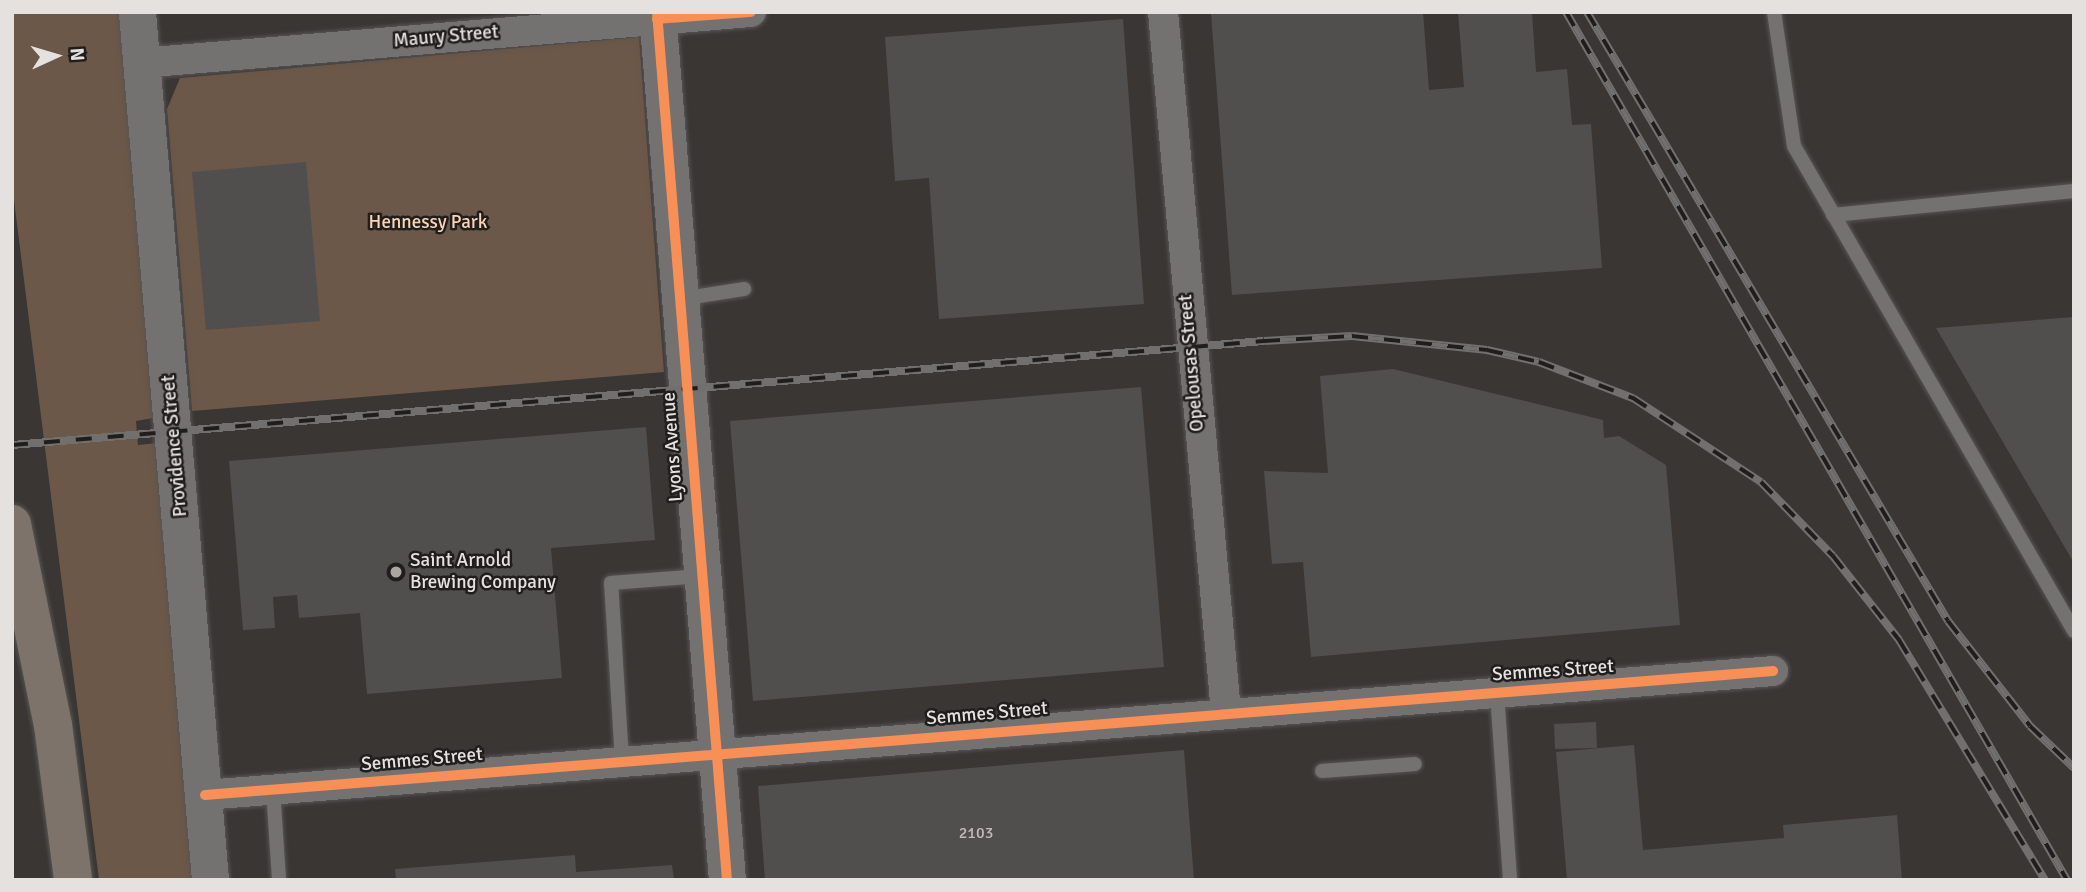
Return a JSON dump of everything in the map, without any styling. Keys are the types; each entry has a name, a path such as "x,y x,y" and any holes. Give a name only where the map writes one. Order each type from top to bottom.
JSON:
{"highway":[{"path":"12,524 52,725 73,880"}],"street":[{"name":"Providence Street","path":"137,12 205,795 210,880"},
{"name":"Maury Street","path":"141,63 657,16 751,12"},
{"name":"Opelousas Street","path":"1163,12 1226,713"},
{"name":"Lyons Avenue","path":"657,16 727,880"},
{"name":"Semmes Street","path":"205,795 1773,671"}],"lane":[{"path":"1774,12 1794,146 2074,631"},
{"path":"1833,215 2074,191"},
{"path":"679,299 744,289"},
{"path":"621,761 611,583 701,576"},
{"path":"1497,692 1510,880"},
{"path":"1322,771 1415,764"},
{"path":"273,789 279,880"}],"green space":[{"path":"12,12 122,12 153,418 136,421 138,445 157,443 192,880 99,880 12,184"},
{"name":"Hennessy Park","path":"639,37 664,372 192,411 167,109 180,78"}],"building":[{"path":"1423,12 1429,90 1464,87 1458,12 1532,12 1536,72 1567,69 1572,125 1591,124 1602,268 1232,295 1211,13"},
{"path":"1123,19 1144,304 939,319 929,178 895,181 885,37"},
{"path":"306,162 320,321 206,330 192,172"},
{"path":"2074,317 2074,563 1936,328"},
{"path":"1393,369 1603,420 1604,438 1619,436 1666,465 1680,625 1311,657 1303,562 1272,564 1264,471 1328,473 1320,376"},
{"path":"1141,387 1164,667 753,701 730,421"},
{"name":"Saint Arnold Brewing Company","path":"646,427 655,540 551,548 562,678 367,694 360,613 299,618 297,595 273,597 275,628 243,630 229,461"},
{"path":"1596,722 1597,748 1555,749 1554,724"},
{"path":"1634,745 1643,850 1784,838 1783,825 1897,815 1902,880 1567,880 1556,752"},
{"path":"1184,750 1194,880 765,880 758,786"},
{"path":"575,855 576,872 672,865 674,880 396,880 395,869"}],"railway":[{"path":"1566,12 2067,880"},
{"path":"1587,12 1948,621 2030,726 2074,768"},
{"path":"12,445 1264,341 1352,336 1487,350 1539,362 1633,398 1761,482 1833,556 1899,640 2045,880"}],"cycle path":[{"path":"657,12 727,880"},
{"path":"657,19 751,12"},
{"path":"205,795 1773,671"}],"place":[{"name":"Saint Arnold Brewing Company","path":"396,572"}]}
